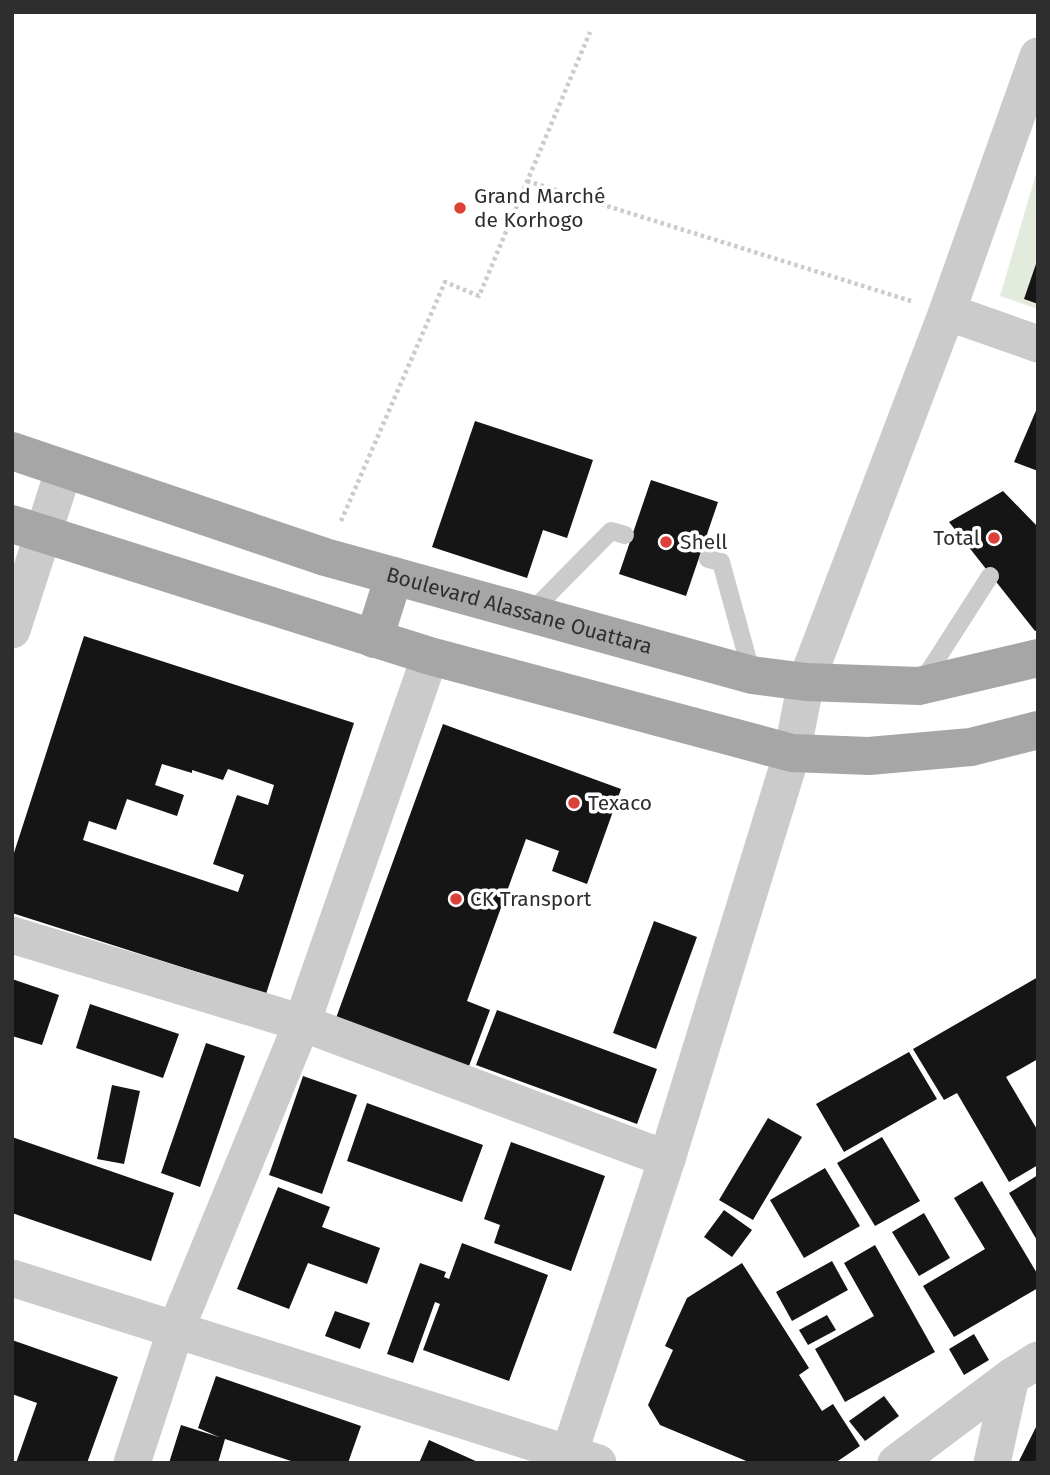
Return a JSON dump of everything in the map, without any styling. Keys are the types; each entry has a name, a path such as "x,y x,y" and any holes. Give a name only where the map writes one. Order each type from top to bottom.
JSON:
{"main road":[{"name":"Boulevard Alassane Ouattara","path":"12,451 325,557 752,675 806,682 919,686 1038,658"},
{"path":"27,529 430,656 792,753 869,756 971,747 1038,730"},
{"path":"373,639 394,576"}],"street":[{"path":"12,1278 578,1460 792,753 806,682 947,312 1038,57"},
{"path":"947,312 1038,344"},
{"path":"12,630 27,529 64,469"},
{"path":"131,1463 176,1329 302,1023 430,656"},
{"path":"12,935 302,1023 667,1159"},
{"path":"896,1463 1024,1368"},
{"path":"992,1463 1024,1368"}],"lane":[{"path":"531,612 611,531 625,535"},
{"path":"708,559 721,562 752,675"},
{"path":"919,686 990,576"}],"path":[{"path":"325,557 445,282 479,296 590,32"},
{"path":"527,181 947,312"}],"green space":[{"path":"1038,167 1038,309 1000,296"}],"building":[{"path":"1038,261 1038,304 1024,299"},
{"path":"1038,406 1038,471 1014,462"},
{"path":"475,421 593,460 567,538 543,530 527,578 432,547"},
{"path":"651,480 718,502 686,596 619,574"},
{"path":"1003,491 1038,527 1038,630 1035,631 949,522"},
{"path":"84,636 354,723 266,994 12,913 12,859","holes":["162,764 192,773 192,770 223,780 228,769 274,785 268,805 237,795 213,864 244,875 238,892 83,840 89,821 116,830 127,799 177,816 184,795 155,785"]},
{"path":"443,724 621,789 587,884 552,871 559,851 526,839 467,1001 490,1010 469,1066 336,1018"},
{"path":"654,921 697,937 656,1049 613,1033"},
{"path":"1038,977 1038,1059 1006,1077 1038,1131 1038,1165 1009,1182 957,1093 944,1100 913,1049"},
{"path":"12,979 59,995 42,1045 12,1036"},
{"path":"90,1004 179,1034 163,1078 76,1048"},
{"path":"497,1010 657,1069 637,1124 476,1065"},
{"path":"206,1043 245,1056 200,1187 161,1173"},
{"path":"909,1052 937,1099 844,1152 816,1104"},
{"path":"303,1076 357,1095 322,1194 269,1175"},
{"path":"112,1085 140,1091 124,1164 97,1159"},
{"path":"367,1103 483,1145 462,1202 347,1161"},
{"path":"768,1118 802,1137 753,1220 719,1200"},
{"path":"12,1137 174,1193 151,1261 12,1213"},
{"path":"882,1137 920,1201 875,1226 837,1163"},
{"path":"511,1142 605,1176 571,1271 494,1243 500,1225 484,1219"},
{"path":"825,1168 860,1226 804,1258 770,1200"},
{"path":"1038,1175 1038,1242 1009,1193"},
{"path":"982,1181 1038,1275 1038,1288 954,1337 923,1286 985,1249 954,1198"},
{"path":"278,1187 330,1207 322,1227 380,1248 367,1284 308,1263 289,1309 237,1289"},
{"path":"724,1210 752,1230 732,1257 704,1237"},
{"path":"924,1213 950,1258 919,1276 892,1232"},
{"path":"462,1243 548,1275 509,1381 423,1350 440,1304 435,1302 413,1363 387,1354 420,1263 446,1272 444,1277 449,1279"},
{"path":"875,1245 935,1352 845,1402 815,1349 874,1316 844,1263"},
{"path":"832,1261 848,1290 792,1321 776,1292"},
{"path":"742,1263 809,1368 799,1375 822,1411 833,1404 860,1446 835,1463 751,1463 660,1425 648,1405 673,1350 665,1346 687,1298"},
{"path":"335,1311 370,1323 360,1349 325,1336"},
{"path":"827,1315 836,1330 808,1345 799,1330"},
{"path":"974,1334 989,1360 964,1375 949,1349"},
{"path":"12,1340 118,1377 87,1463 16,1463 37,1403 12,1394"},
{"path":"216,1376 361,1426 348,1463 297,1463 225,1439 218,1463 169,1463 181,1425 219,1437 198,1428"},
{"path":"884,1396 899,1416 865,1441 849,1421"},
{"path":"1038,1423 1038,1463 1018,1463"},
{"path":"429,1440 480,1463 419,1463"}],"place":[{"name":"Grand Marché de Korhogo","path":"460,208"},
{"name":"Total","path":"994,538"},
{"name":"Shell","path":"666,542"},
{"name":"Texaco","path":"574,803"},
{"name":"CK Transport","path":"456,899"}]}
